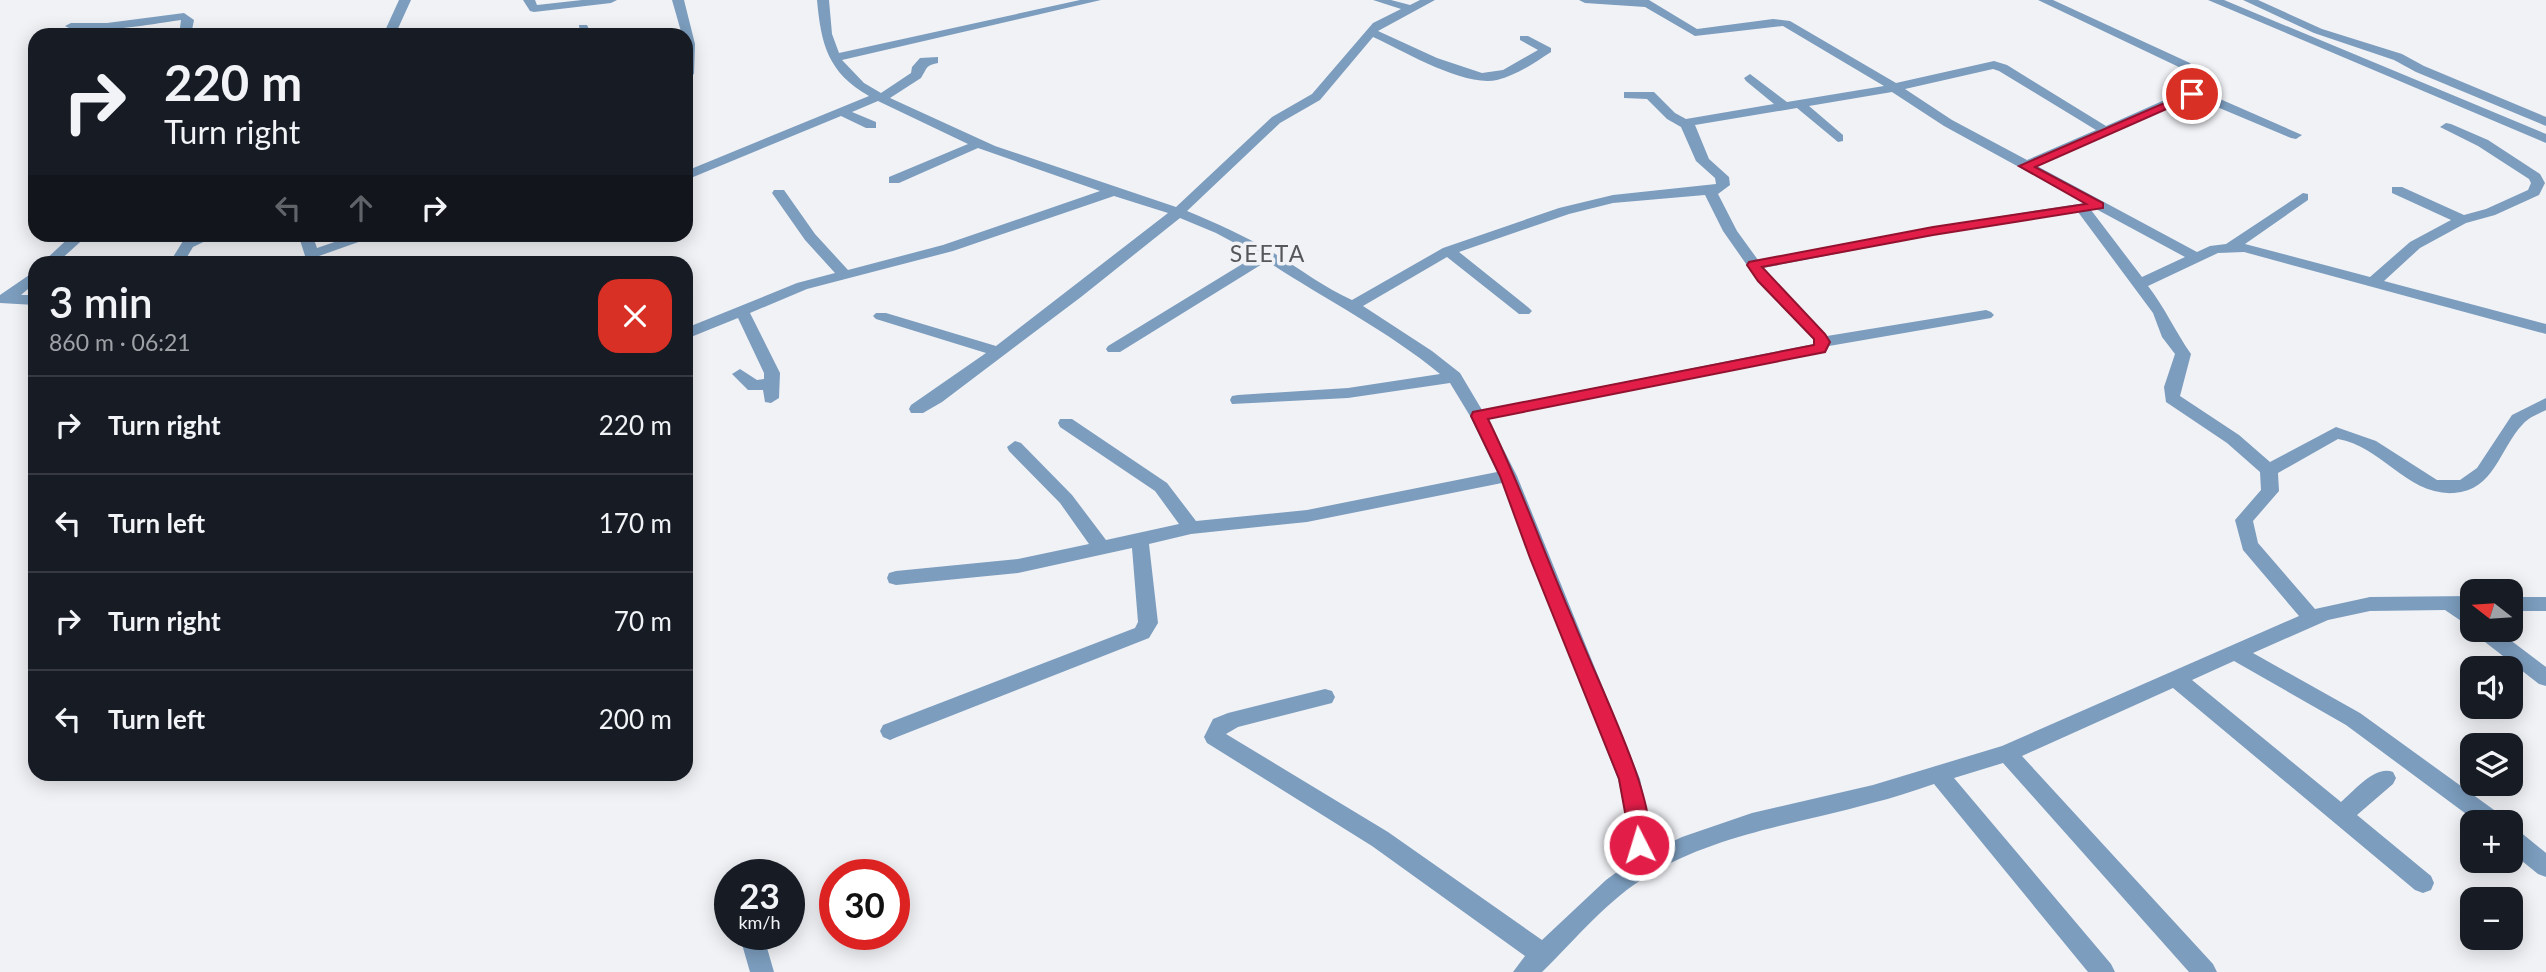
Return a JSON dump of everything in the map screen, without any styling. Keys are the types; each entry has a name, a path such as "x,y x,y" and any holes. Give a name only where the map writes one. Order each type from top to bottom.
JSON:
{"street":[{"path":"392,28 405,0"},
{"path":"529,0 534,9 611,0"},
{"path":"678,0 688,28"},
{"path":"823,0 826,34 835,58 860,86 980,144 1050,172 1178,212 1266,255 1328,295 1353,306 1384,329 1426,354 1454,377 1478,416 1508,476 1538,558 1629,779 1638,822 1640,868"},
{"path":"835,58 1095,0"},
{"path":"1379,0 1408,8"},
{"path":"917,409 998,352 1178,212 1276,120 1315,97 1353,50 1381,21 1429,0"},
{"path":"1585,0 1643,1 1695,33 1773,22 1786,23 2090,207 2197,258"},
{"path":"2044,0 2186,66 2189,73 2172,85 2188,94 2200,95 2296,135"},
{"path":"2214,0 2546,139"},
{"path":"2249,0 2319,31 2374,47 2546,122"},
{"path":"71,26 107,26 184,16 188,20 186,28"},
{"path":"1372,33 1460,71 1494,77 1546,50 1524,38"},
{"path":"693,173 880,97 917,75 918,66 924,61 934,60"},
{"path":"1628,95 1650,95 1671,116 1687,125 1783,104 1892,88 1994,65 2106,131"},
{"path":"1750,78 1783,104"},
{"path":"2025,166 2188,94"},
{"path":"1798,102 1838,138"},
{"path":"842,112 871,125"},
{"path":"1353,306 1448,251 1564,211 1601,202 1710,192 1720,188 1724,181 1703,160 1691,139 1687,125"},
{"path":"2374,282 2415,245 2462,220 2487,216 2506,203 2535,192 2538,183 2530,173 2483,143 2446,127"},
{"path":"894,180 980,144"},
{"path":"2530,173 2546,174"},
{"path":"2397,190 2462,220"},
{"path":"693,331 802,286 948,248 1112,192"},
{"path":"1710,192 1730,231 1754,265 1823,342"},
{"path":"779,193 810,237 844,274"},
{"path":"2231,247 2304,197"},
{"path":"1754,265 1933,231 2090,207"},
{"path":"2090,207 2160,312 2170,337 2183,354 2178,374 2171,387 2172,398 2233,439 2269,470 2270,491 2244,520 2249,545 2312,618"},
{"path":"57,256 73,242"},
{"path":"181,256 188,244 193,242"},
{"path":"318,256 354,242"},
{"path":"2139,284 2215,249 2231,247 2282,256 2546,329"},
{"path":"1448,251 1524,311"},
{"path":"1114,349 1266,255"},
{"path":"4,299 28,280"},
{"path":"4,299 28,300"},
{"path":"740,374 754,386 772,391 772,373 742,311"},
{"path":"1823,342 1986,315"},
{"path":"881,317 998,352"},
{"path":"1478,416 1812,350 1820,348 1823,342"},
{"path":"1238,400 1348,393 1454,377"},
{"path":"2269,470 2336,433 2342,433 2356,438 2430,484 2455,488 2466,486 2491,463 2518,419 2546,403"},
{"path":"1066,423 1161,487 1191,528"},
{"path":"1015,447 1066,499 1102,548"},
{"path":"896,578 1018,566 1191,528 1307,516 1508,476"},
{"path":"890,731 1142,633 1148,623 1140,540"},
{"path":"2447,603 2460,612"},
{"path":"1525,972 1614,887 1640,868 1690,844 1752,823 1939,775 2007,753 2312,618 2348,606 2460,603"},
{"path":"2524,604 2546,604"},
{"path":"2499,642 2546,678"},
{"path":"2234,652 2353,719 2477,810"},
{"path":"2175,678 2423,883"},
{"path":"1325,697 1235,719 1220,725 1214,737 1380,839 1542,954"},
{"path":"2007,753 2205,972"},
{"path":"1939,775 2103,972"},
{"path":"2341,816 2385,778"},
{"path":"2523,848 2546,867"},
{"path":"756,950 762,972"}],"district":[{"name":"SEETA","path":"1268,253"}],"route":[{"path":"1639,845 1638,822 1629,779 1538,558 1508,476 1478,416 1820,348 1823,345 1820,337 1763,278 1754,265 1933,231 2099,205 2025,166 2192,94"}]}
